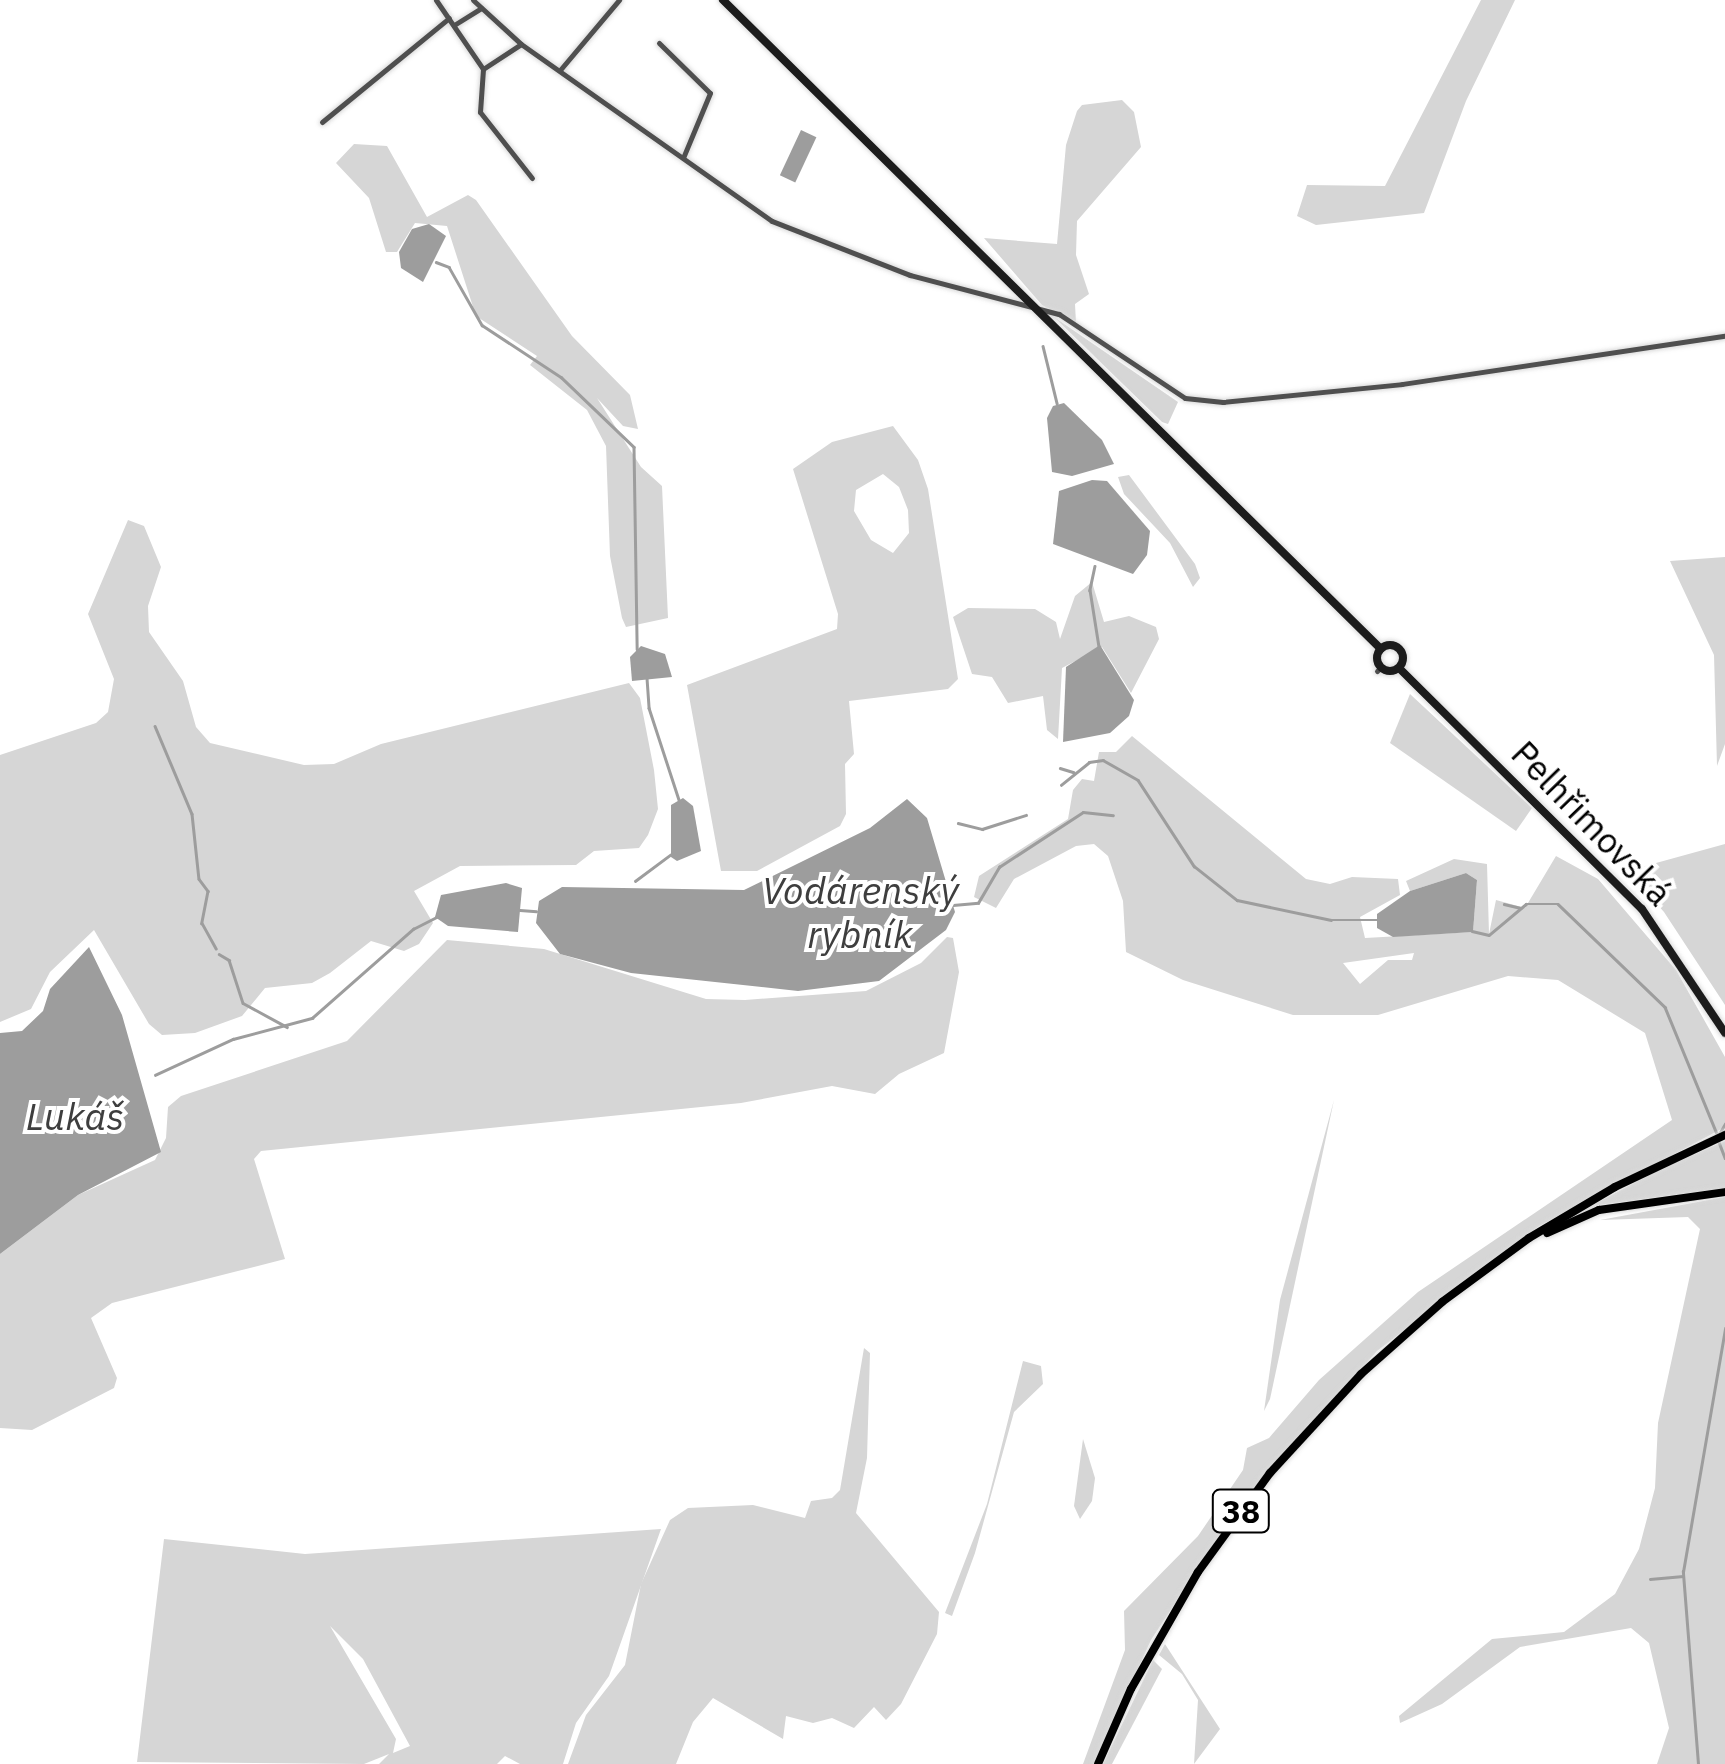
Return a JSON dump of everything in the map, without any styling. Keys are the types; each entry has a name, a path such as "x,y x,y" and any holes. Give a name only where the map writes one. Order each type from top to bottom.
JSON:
{"main road":[{"path":"722,0 1380,649 1379,669 1399,668"},
{"name":"Pelhřimovská","path":"1380,649 1398,648 1399,668 1642,910 1725,1033"},
{"name":"38","path":"1098,1764 1162,1630 1250,1498 1350,1385 1459,1288 1576,1209 1725,1136"},
{"path":"1459,1288 1591,1212 1725,1192"}],"street":[{"path":"436,0 484,70 480,112 532,178"},
{"path":"473,0 521,44 772,221 910,275 1059,314 1185,398 1242,399 1402,384 1725,336"},
{"path":"560,70 619,0"},
{"path":"454,25 481,8"},
{"path":"322,122 449,18"},
{"path":"659,42 710,93 684,158"},
{"path":"484,70 521,44"}],"shaded area":[{"path":"1481,0 1515,0 1466,101 1424,213 1316,225 1297,216 1307,185 1385,186"},
{"path":"1122,100 1134,112 1141,147 1077,221 1076,255 1089,294 1075,304 1076,323 1042,305 984,238 1057,244 1066,145 1077,111 1082,105"},
{"path":"354,144 387,146 427,217 468,195 476,200 572,336 630,395 638,429 623,426 597,398 641,467 662,486 668,618 626,627 622,618 610,556 606,446 587,410 530,365 537,356 476,316 447,226 415,223 397,252 386,252 369,198 336,163"},
{"path":"1054,317 1178,402 1168,424 1162,422"},
{"path":"893,426 918,460 928,489 958,679 948,689 849,701 854,754 845,764 846,814 840,826 757,871 721,871 687,685 837,629 838,614 793,469 832,442","holes":["883,474 899,487 908,510 909,533 893,553 871,540 854,511 856,490"]},
{"path":"1129,475 1195,564 1200,578 1193,587 1170,543 1124,494 1118,477"},
{"path":"128,520 144,526 161,567 148,606 149,632 183,681 196,727 210,743 304,765 334,764 381,744 629,683 640,698 654,770 658,809 648,835 639,848 594,851 576,865 460,866 414,891 433,923 419,944 404,951 371,941 312,983 265,988 242,1016 195,1033 162,1035 149,1024 94,930 50,972 31,1009 0,1022 0,755 96,723 108,712 114,679 88,614"},
{"path":"1725,557 1725,744 1717,766 1714,655 1670,561"},
{"path":"1092,582 1104,622 1129,616 1156,627 1159,639 1131,693 1102,647 1062,668 1058,739 1047,730 1043,696 1008,703 992,677 972,674 953,617 968,608 1035,609 1056,622 1060,639 1075,596"},
{"path":"1410,694 1532,808 1516,831 1390,743"},
{"path":"1132,736 1306,879 1330,884 1352,877 1398,879 1400,895 1360,917 1365,938 1473,932 1477,880 1466,873 1410,891 1406,881 1454,859 1487,864 1489,934 1496,900 1525,908 1556,856 1598,879 1676,970 1725,1057 1725,1127 1539,1226 1377,1351 1238,1507 1151,1640 1094,1764 1083,1764 1125,1650 1124,1611 1198,1536 1243,1470 1247,1448 1269,1438 1319,1380 1418,1292 1672,1120 1645,1033 1558,980 1508,976 1378,1015 1293,1015 1183,980 1126,952 1123,901 1108,856 1094,844 1076,846 1014,879 996,908 974,897 979,876 1068,819 1073,790 1082,779 1094,781 1099,752 1116,752","holes":["1414,953 1412,960 1388,960 1360,984 1343,963"]},
{"path":"1725,844 1725,1005 1664,912 1627,871"},
{"path":"947,937 953,938 959,972 944,1053 899,1074 875,1094 832,1086 741,1103 261,1151 254,1159 285,1259 112,1303 91,1318 117,1378 114,1388 32,1430 0,1428 0,1254 78,1195 155,1160 166,1138 168,1107 181,1096 347,1041 447,940 544,949 706,999 745,1000 866,991 921,963"},
{"path":"1334,1100 1270,1399 1264,1411 1280,1300"},
{"path":"1725,1141 1725,1188 1591,1206 1659,1170"},
{"path":"1725,1197 1725,1764 1657,1764 1669,1728 1649,1643 1631,1628 1520,1647 1442,1704 1400,1723 1399,1716 1492,1639 1564,1632 1615,1594 1639,1549 1655,1488 1658,1423 1700,1229 1688,1217 1600,1220"},
{"path":"864,1348 870,1353 867,1458 856,1513 939,1612 937,1634 901,1704 886,1720 874,1707 854,1728 832,1718 813,1723 786,1716 783,1739 713,1698 693,1722 676,1764 568,1764 586,1715 625,1665 641,1584 670,1520 688,1508 753,1505 805,1518 811,1501 832,1498 840,1490"},
{"path":"1023,1361 1041,1366 1043,1384 1014,1412 975,1553 952,1616 945,1613 987,1504"},
{"path":"1083,1439 1095,1478 1092,1501 1080,1519 1074,1506"},
{"path":"661,1529 609,1676 576,1723 563,1764 520,1764 505,1756 497,1764 379,1764 389,1754 364,1764 137,1762 164,1539 305,1554","holes":["330,1626 363,1659 410,1746 393,1753 396,1739"]},
{"path":"1165,1644 1220,1729 1194,1764 1198,1700 1182,1674 1159,1655"},
{"path":"1153,1660 1162,1669 1112,1764 1103,1764"}],"water":[{"path":"801,130 816,137 795,182 780,175"},
{"path":"429,224 446,236 423,282 401,268 399,252 412,229"},
{"path":"1064,403 1102,440 1114,464 1072,476 1052,472 1047,418 1053,406"},
{"path":"1092,480 1107,481 1150,531 1147,555 1133,574 1053,544 1059,491"},
{"path":"1100,645 1134,700 1129,716 1110,733 1063,742 1066,667"},
{"path":"641,646 665,654 672,677 632,681 630,657"},
{"path":"683,798 693,806 701,851 677,861 671,857 671,805"},
{"name":"Vodárenský rybník","path":"907,799 927,818 955,912 946,930 879,981 798,991 631,973 560,954 536,923 539,901 562,887 744,890 870,828"},
{"path":"1466,873 1477,880 1473,932 1393,937 1377,928 1377,914 1410,891"},
{"path":"506,883 522,888 518,932 448,926 435,917 441,895"},
{"name":"Lukáš","path":"89,947 122,1015 161,1152 78,1195 0,1254 0,1033 22,1031 43,1011 50,989"}],"waterway":[{"path":"436,262 449,267 482,325 561,377 634,447 637,649"},
{"path":"1043,346 1057,403"},
{"path":"1095,566 1090,590 1099,647"},
{"path":"647,678 649,708 679,800"},
{"path":"155,726 192,814 199,879 208,891 202,923 216,948"},
{"path":"1061,785 1089,762 1103,760 1138,780 1194,866 1237,900 1331,920 1377,920"},
{"path":"1060,768 1073,772"},
{"path":"953,905 978,903 999,867 1083,812 1113,815"},
{"path":"958,823 982,829 1026,815"},
{"path":"635,881 670,855"},
{"path":"1504,904 1521,908"},
{"path":"1472,931 1489,935 1526,904 1558,904 1665,1007 1717,1134"},
{"path":"520,910 536,911"},
{"path":"155,1075 233,1039 312,1018 413,929 437,917"},
{"path":"219,954 229,960 243,1003 287,1027"},
{"path":"1718,1136 1725,1124"},
{"path":"1719,1142 1725,1158"},
{"path":"1698,1764 1683,1572 1725,1329"},
{"path":"1650,1579 1683,1576"}]}
